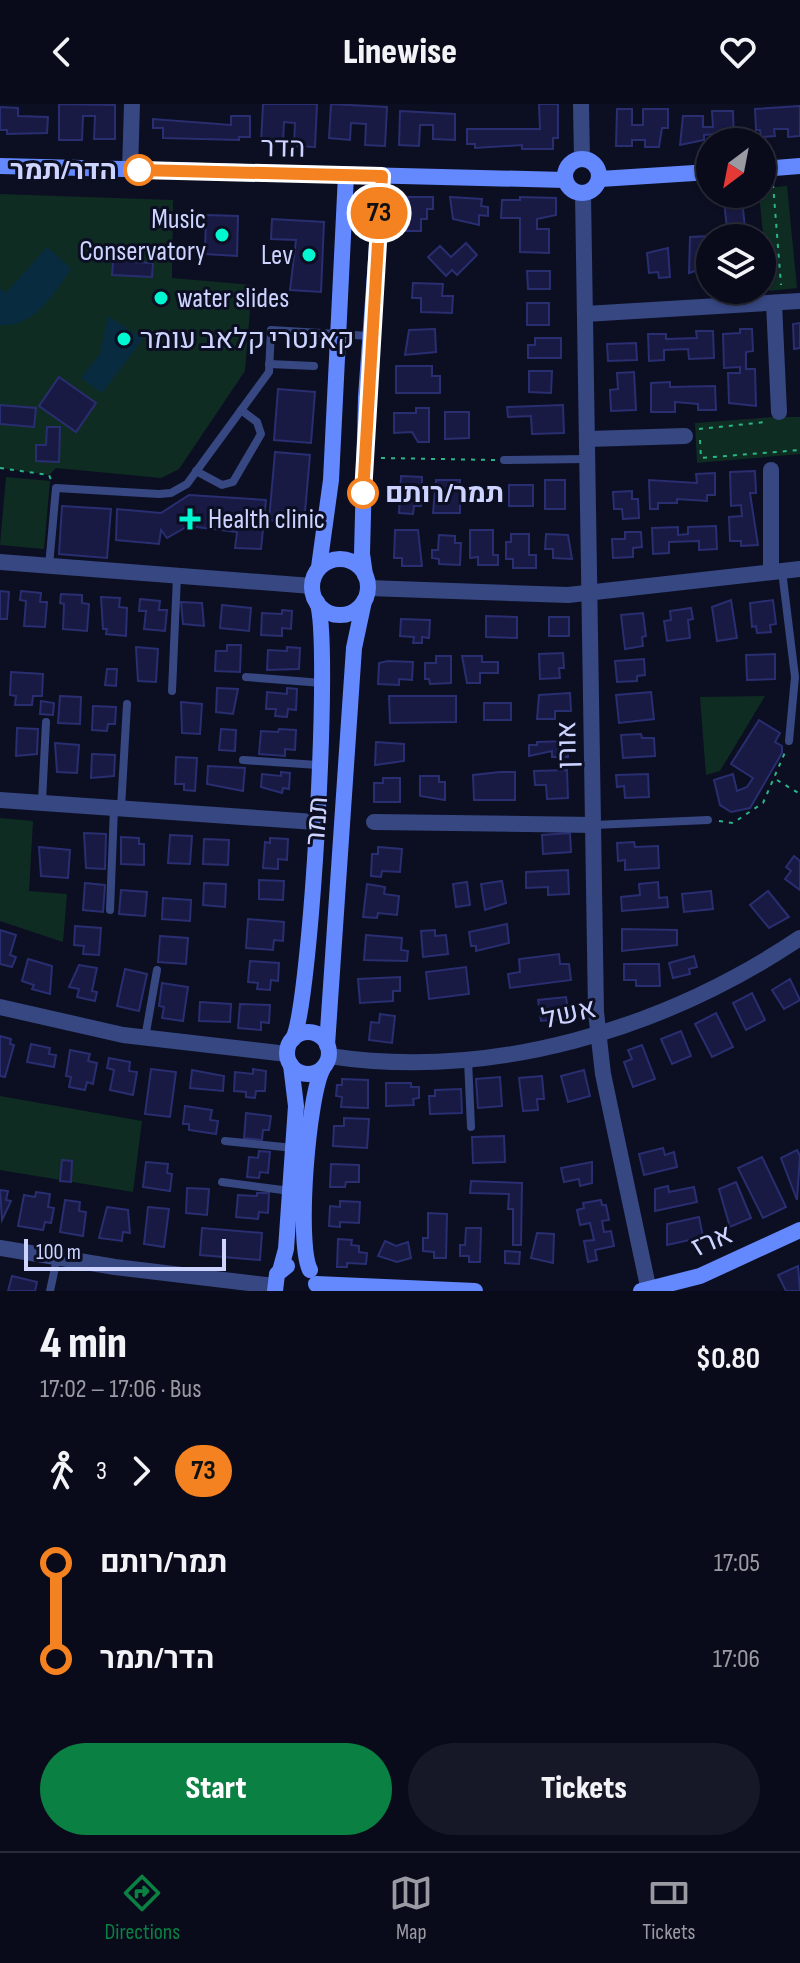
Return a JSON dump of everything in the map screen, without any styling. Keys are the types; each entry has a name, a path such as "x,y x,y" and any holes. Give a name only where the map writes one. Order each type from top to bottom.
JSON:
{"street":[{"path":"130,170 132,104"},
{"path":"581,104 582,159"},
{"path":"582,159 594,164 600,179"},
{"path":"582,159 568,167 565,180 573,191 583,194 593,191 600,179"},
{"name":"הדר","path":"0,166 565,180"},
{"path":"776,167 800,166"},
{"path":"600,179 696,173"},
{"path":"346,175 327,527 312,586 317,602 330,613 341,615 351,612 366,588"},
{"name":"תמר","path":"314,1282 303,1241 312,1108 326,1056 354,648 366,588 362,558 364,458 382,176"},
{"name":"אורן","path":"583,194 598,1035 646,1290"},
{"path":"585,314 800,301"},
{"path":"778,302 779,412"},
{"path":"588,439 685,436"},
{"path":"771,470 777,571"},
{"path":"319,567 328,561 344,559 355,563 366,588"},
{"path":"0,562 312,586"},
{"path":"366,588 517,595 591,592 800,569"},
{"name":"תמר","path":"276,1282 286,1254 296,1101 290,1053 304,1000 315,822 322,683 322,623 317,602"},
{"path":"0,800 315,822"},
{"path":"374,822 594,825"},
{"name":"אשל","path":"326,1056 391,1062 468,1058 598,1035 705,994 800,938"},
{"path":"0,1007 145,1038 290,1053 305,1074 326,1056 311,1032 290,1053"},
{"name":"ארז","path":"646,1290 700,1276 800,1230"},
{"path":"0,1248 57,1258 276,1282 294,1264 314,1282 475,1291"}],"lane":[{"path":"49,566 56,488 171,493 187,484 269,372 271,330 370,337"},
{"path":"269,364 314,366"},
{"path":"196,471 222,485 233,482 261,434 257,422 241,410"},
{"path":"504,460 588,459"},
{"path":"777,571 795,677 789,741"},
{"path":"172,691 177,576"},
{"path":"246,677 322,683"},
{"path":"110,910 127,704"},
{"path":"42,803 46,722"},
{"path":"243,760 318,765"},
{"path":"594,825 708,820"},
{"path":"145,1038 157,970"},
{"path":"468,1058 471,1127"},
{"path":"225,1141 294,1148"},
{"path":"222,1182 290,1191"},
{"path":"50,1291 57,1258"}],"path":[{"path":"770,208 778,302"},
{"path":"779,412 776,421 699,427 701,458 800,450"},
{"path":"364,458 504,460"},
{"path":"0,468 49,475 56,488"},
{"path":"708,820 733,823 748,816 763,803 776,780 789,741"},
{"path":"776,780 800,794"}],"green space":[{"path":"787,186 797,288 776,290 776,224 762,224 760,208 776,208 776,187"},
{"name":"קאנטרי קלאב עומר","path":"0,194 173,200 172,278 252,285 245,371 179,469 161,478 56,468 49,475 0,468"},
{"path":"800,417 800,454 697,463 695,423"},
{"path":"6,477 50,481 44,549 0,545"},
{"path":"765,696 720,771 706,775 700,697"},
{"path":"0,818 33,821 29,891 67,894 63,942 0,921"},
{"path":"0,1096 142,1121 133,1192 0,1170"}],"water":[{"path":"47,247 72,269 33,315 23,321 0,325 0,289 6,293"},
{"path":"108,316 143,339 102,393 81,378 100,354"}],"building":[{"path":"59,104 115,105 115,139 94,139 95,116 83,116 82,140 59,140"},
{"path":"263,104 317,104 315,147 294,146 295,123 284,122 283,144 261,143"},
{"path":"331,104 387,107 385,146 365,145 366,124 351,123 350,140 329,138"},
{"path":"539,104 558,104 558,138 553,138 553,149 522,149 522,145 475,148 475,144 467,144 467,129 540,129"},
{"path":"800,106 800,136 788,137 788,129 756,128 755,109"},
{"path":"0,107 18,108 18,116 48,117 47,133 7,134 7,130 0,130"},
{"path":"617,109 632,109 632,125 643,125 643,109 668,109 668,128 662,128 659,147 645,147 645,140 632,140 632,146 616,146"},
{"path":"400,111 455,114 455,140 433,139 433,125 420,125 419,146 399,145"},
{"path":"712,111 733,111 734,128 696,128 696,142 680,145 683,116 703,116 703,127 713,127"},
{"path":"231,116 250,116 250,137 239,137 239,140 163,138 163,128 153,128 153,119 231,125"},
{"path":"408,197 433,197 433,209 427,209 427,219 421,219 421,231 404,231"},
{"path":"450,197 482,199 481,206 488,207 488,216 479,215 479,225 453,219"},
{"path":"520,197 556,198 556,215 537,219 537,229 549,229 549,253 520,252 520,218 501,218 502,200 520,200"},
{"path":"725,208 743,208 745,224 726,224"},
{"name":"Music Conservatory","path":"206,215 238,216 237,256 205,254"},
{"name":"Lev","path":"272,219 324,222 321,292 290,290 296,240 271,239"},
{"path":"690,237 696,237 696,271 689,273"},
{"path":"466,243 477,255 457,275 452,270 446,276 428,257 440,246 451,257"},
{"path":"668,248 670,277 659,278 658,272 649,273 647,253"},
{"path":"114,251 133,252 133,262 153,263 152,277 112,275"},
{"path":"527,271 550,271 550,289 528,289"},
{"path":"413,283 443,284 442,296 453,296 452,313 421,312 421,298 412,298"},
{"path":"527,303 549,303 549,325 527,325"},
{"path":"800,323 800,348 794,349 793,324"},
{"path":"435,329 436,352 405,355 409,330"},
{"path":"740,329 752,329 753,351 746,352 746,369 755,369 756,406 729,403 728,373 740,373 740,367 724,368 723,334 740,333"},
{"path":"696,331 713,331 714,358 689,359 688,349 664,350 664,360 649,361 648,334 666,334 666,339 697,338"},
{"path":"535,338 561,338 561,358 528,358 528,345 535,345"},
{"path":"636,343 637,360 608,361 607,344"},
{"path":"396,366 432,366 432,376 440,376 440,393 396,393"},
{"path":"529,371 552,371 551,393 529,392"},
{"path":"634,372 636,410 611,411 610,390 618,389 617,373"},
{"path":"59,377 96,403 76,432 39,406"},
{"path":"670,382 670,387 715,386 716,410 698,410 698,404 675,402 675,412 651,412 651,383"},
{"path":"278,389 315,392 311,443 274,440"},
{"path":"0,405 36,408 34,427 0,424"},
{"path":"563,405 564,433 532,434 531,416 508,417 507,407"},
{"path":"416,408 429,408 429,442 418,442 412,432 394,433 394,413 416,413"},
{"path":"445,412 469,412 469,438 445,439"},
{"path":"47,427 60,427 59,462 36,461 36,445 46,445"},
{"path":"275,452 310,455 304,523 269,520"},
{"path":"755,471 756,493 750,493 758,545 741,546 741,541 730,541 729,517 742,516 741,505 731,506 730,472"},
{"path":"715,473 715,495 707,495 707,501 677,499 677,503 658,503 658,509 650,509 649,480 697,483 696,474"},
{"path":"401,476 422,477 421,506 414,506 413,514 399,513"},
{"path":"436,480 460,480 460,513 433,513"},
{"path":"545,480 565,480 565,509 545,509"},
{"path":"509,485 533,485 533,506 509,506"},
{"path":"632,491 632,499 638,499 639,518 623,519 622,509 614,509 613,492"},
{"name":"Health clinic","path":"189,495 266,500 261,549 235,548 237,532 188,526 167,538 161,530 159,544 116,540 117,509 161,513"},
{"path":"62,506 111,509 107,558 59,554"},
{"path":"716,526 717,549 699,550 699,541 669,542 669,553 653,554 652,528 678,527 678,535 688,534 688,527"},
{"path":"395,530 418,530 422,566 402,566 402,558 394,558"},
{"path":"470,530 493,530 493,555 498,555 498,565 478,565 478,557 470,558"},
{"path":"625,532 641,532 642,547 633,548 633,557 613,558 612,539 625,539"},
{"path":"511,534 529,534 529,555 536,555 536,568 513,568 513,559 506,559 506,542 511,542"},
{"path":"546,534 568,535 572,559 553,558 553,549 545,549"},
{"path":"439,535 455,536 455,543 461,543 460,565 439,564 439,559 432,558 432,550 438,550"},
{"path":"0,591 9,592 7,619 0,619"},
{"path":"21,591 41,593 40,602 47,602 45,627 24,626 26,601 20,600"},
{"path":"61,594 82,595 82,603 89,604 87,631 63,629 64,604 60,603"},
{"path":"101,597 120,598 119,607 127,608 126,636 106,634"},
{"path":"140,599 160,601 159,610 167,610 165,631 144,629 146,611 139,611"},
{"path":"731,600 737,638 717,641 712,607"},
{"path":"773,600 776,624 770,625 771,632 757,633 756,626 752,627 750,603"},
{"path":"181,602 202,603 204,626 183,624"},
{"path":"222,605 251,608 249,631 220,628"},
{"path":"691,608 693,619 688,620 690,638 667,641 664,621 671,620 670,611"},
{"path":"282,610 292,611 291,629 282,628 282,636 261,635 262,613 282,614"},
{"path":"643,613 646,636 642,637 643,646 625,649 621,615"},
{"path":"486,616 517,617 517,638 486,637"},
{"path":"549,617 569,617 569,636 549,636"},
{"path":"401,619 430,620 429,638 422,637 422,643 413,643 414,637 400,636"},
{"path":"227,645 241,645 240,672 215,671 216,651 227,651"},
{"path":"136,647 158,649 156,682 138,681"},
{"path":"287,647 300,648 299,669 267,670 268,650 287,651"},
{"path":"563,653 564,668 559,668 560,678 540,679 539,654"},
{"path":"775,654 775,679 747,680 746,655"},
{"path":"436,656 451,656 451,683 430,684 429,679 425,679 425,663 436,663"},
{"path":"462,656 482,656 482,662 498,662 498,673 480,673 480,683 467,683"},
{"path":"644,659 645,675 637,676 637,681 617,682 615,661"},
{"path":"413,662 412,680 399,679 399,685 378,684 379,663"},
{"path":"107,669 117,669 116,686 105,685"},
{"path":"11,672 43,674 42,696 33,696 32,705 15,705 16,696 10,695"},
{"path":"217,688 238,689 233,714 216,712"},
{"path":"287,688 297,689 296,710 288,709 287,717 275,716 276,709 266,709 267,692 287,694"},
{"path":"651,692 654,719 619,723 616,695"},
{"path":"570,693 571,711 555,711 555,719 537,719 539,695"},
{"path":"60,696 81,697 80,724 58,723"},
{"path":"389,696 456,696 456,722 390,723"},
{"path":"41,701 54,703 53,715 40,714"},
{"path":"181,702 202,704 200,734 182,733"},
{"path":"484,703 511,703 511,720 484,720"},
{"path":"93,706 116,707 115,724 108,724 107,731 92,730"},
{"path":"759,720 780,733 775,742 782,746 782,753 750,808 731,812 720,805 714,780 733,774 737,791 747,787 753,778 731,764"},
{"path":"17,728 38,729 37,754 16,756"},
{"path":"221,729 236,730 235,751 219,750"},
{"path":"279,729 296,730 295,750 285,749 285,756 259,754 261,731 278,732"},
{"path":"641,734 642,738 654,738 655,756 623,758 621,735"},
{"path":"568,741 568,757 552,757 552,751 529,756 529,745"},
{"path":"376,742 404,744 404,761 375,765"},
{"path":"55,743 79,745 77,773 57,772"},
{"path":"92,754 115,755 114,776 91,778"},
{"path":"176,757 197,758 195,791 184,790 184,784 175,784"},
{"path":"208,766 245,768 243,791 207,784"},
{"path":"567,770 568,798 547,799 546,785 535,785 534,771"},
{"path":"281,772 290,773 289,789 283,788 282,793 261,787 262,774 281,776"},
{"path":"515,772 515,800 474,800 473,775"},
{"path":"648,774 649,797 625,798 624,786 617,787 616,775"},
{"path":"420,776 439,776 439,782 445,782 445,800 420,796"},
{"path":"383,778 400,778 400,802 374,802 374,783 383,783"},
{"path":"84,833 106,834 105,869 86,868"},
{"path":"570,833 571,852 543,854 542,835"},
{"path":"170,835 192,836 190,864 168,863"},
{"path":"121,837 139,838 139,844 144,844 144,865 121,864"},
{"path":"270,838 288,839 287,860 278,859 278,869 263,868 265,842 270,843"},
{"path":"204,839 229,840 228,865 203,864"},
{"path":"634,842 635,847 658,846 659,868 625,870 625,860 618,861 617,843"},
{"path":"39,847 70,850 68,878 41,876"},
{"path":"378,847 402,849 400,872 382,871 381,877 371,876 372,854 378,854"},
{"path":"794,856 800,861 800,890 785,879 791,871 786,867"},
{"path":"568,870 569,894 548,895 548,887 526,888 526,872"},
{"path":"259,880 284,881 283,900 259,899"},
{"path":"502,881 506,903 485,910 481,884"},
{"path":"467,882 470,905 456,907 453,884"},
{"path":"658,882 659,898 667,897 668,907 622,911 621,897 640,895 639,884"},
{"path":"85,883 105,885 103,912 83,910"},
{"path":"204,883 226,884 225,907 203,905"},
{"path":"367,884 385,887 384,894 399,896 397,915 378,913 377,918 363,917"},
{"path":"121,890 147,892 145,916 119,914"},
{"path":"711,891 713,909 684,912 682,894"},
{"path":"768,891 789,917 769,928 750,905"},
{"path":"163,898 191,900 190,921 162,919"},
{"path":"248,919 284,922 283,941 274,940 273,950 246,948"},
{"path":"507,924 509,943 476,951 476,946 471,946 469,932"},
{"path":"75,926 101,928 99,955 83,954 84,946 74,945"},
{"path":"622,929 677,930 677,945 622,951"},
{"path":"0,930 16,935 10,955 16,957 12,967 0,964"},
{"path":"435,930 435,936 446,935 448,954 423,957 421,931"},
{"path":"366,935 402,938 401,950 408,951 407,961 364,960"},
{"path":"160,936 188,938 186,964 158,962"},
{"path":"559,954 560,964 569,964 571,980 510,988 508,974 520,972 519,959"},
{"path":"694,956 697,967 689,969 690,974 673,978 669,963"},
{"path":"28,959 52,966 50,994 32,989 34,985 22,981"},
{"path":"250,961 279,963 278,981 271,980 270,990 257,989 258,983 248,982"},
{"path":"624,964 659,964 660,986 636,986 636,980 624,980"},
{"path":"79,965 97,968 92,991 97,992 95,1001 77,997 79,989 69,987"},
{"path":"466,967 469,994 429,999 426,972"},
{"path":"125,969 147,974 139,1011 117,1006"},
{"path":"400,977 400,991 393,991 393,1001 360,1003 358,979"},
{"path":"790,979 800,1000 784,1009 772,990"},
{"path":"162,983 188,987 183,1021 162,1018 164,1007 159,1006"},
{"path":"752,993 765,1020 746,1030 733,1003"},
{"path":"566,997 569,1018 541,1021 538,1000"},
{"path":"200,1002 231,1004 230,1022 199,1021"},
{"path":"240,1004 270,1005 269,1023 261,1022 261,1030 238,1028"},
{"path":"716,1013 733,1047 712,1057 695,1024"},
{"path":"380,1014 395,1016 392,1043 369,1040 371,1022 379,1023"},
{"path":"681,1031 691,1056 672,1064 661,1039"},
{"path":"0,1036 11,1039 10,1044 14,1045 5,1077 0,1076"},
{"path":"31,1044 50,1048 49,1054 56,1055 54,1067 27,1062"},
{"path":"642,1045 655,1079 633,1087 624,1062 632,1059 628,1050"},
{"path":"70,1050 90,1054 88,1061 97,1063 93,1084 87,1082 85,1090 69,1087 71,1077 66,1076"},
{"path":"109,1058 130,1062 129,1071 137,1072 133,1095 110,1090 114,1070 107,1068"},
{"path":"151,1069 176,1072 170,1117 145,1114"},
{"path":"253,1069 266,1071 265,1091 256,1091 255,1098 246,1097 246,1092 234,1091 235,1072 253,1074"},
{"path":"192,1070 224,1076 223,1091 190,1088"},
{"path":"584,1070 590,1096 568,1102 561,1076"},
{"path":"542,1076 544,1099 537,1099 538,1110 523,1111 519,1078"},
{"path":"500,1077 502,1106 478,1108 476,1079"},
{"path":"342,1079 368,1080 368,1108 341,1107 342,1097 336,1096 337,1085 342,1085"},
{"path":"386,1083 411,1083 411,1087 419,1087 419,1098 413,1099 414,1105 386,1106"},
{"path":"461,1089 462,1113 430,1114 429,1096 435,1096 435,1090"},
{"path":"185,1106 212,1110 210,1120 218,1121 216,1134 189,1130 189,1124 183,1124"},
{"path":"246,1113 271,1116 269,1130 263,1130 262,1140 244,1138"},
{"path":"344,1118 369,1119 367,1148 333,1146 334,1126 344,1126"},
{"path":"504,1136 505,1162 473,1163 472,1137"},
{"path":"663,1148 665,1155 674,1152 677,1167 644,1175 639,1154"},
{"path":"797,1150 800,1156 797,1200 781,1158"},
{"path":"259,1151 270,1152 268,1173 260,1172 259,1178 247,1177 249,1157 258,1158"},
{"path":"762,1157 786,1207 763,1218 738,1168"},
{"path":"62,1160 72,1161 71,1182 60,1181"},
{"path":"146,1162 168,1164 167,1173 172,1174 170,1191 143,1187"},
{"path":"592,1162 592,1183 580,1186 579,1179 564,1182 561,1168"},
{"path":"331,1164 359,1165 359,1182 346,1182 345,1187 330,1187"},
{"path":"471,1181 522,1183 521,1245 513,1245 513,1209 508,1209 509,1194 470,1193"},
{"path":"736,1182 751,1218 730,1227 719,1189"},
{"path":"668,1186 669,1192 694,1187 697,1202 655,1211 655,1189"},
{"path":"187,1188 209,1189 207,1215 186,1213"},
{"path":"0,1190 8,1191 6,1200 11,1201 2,1220"},
{"path":"36,1192 50,1194 48,1207 54,1208 51,1223 45,1222 43,1230 18,1226 24,1195 35,1197"},
{"path":"257,1193 269,1193 268,1213 259,1212 258,1219 236,1217 238,1195 257,1196"},
{"path":"65,1200 80,1202 79,1211 86,1212 83,1236 60,1232"},
{"path":"601,1200 602,1205 606,1205 609,1220 602,1221 604,1232 611,1231 614,1246 595,1250 597,1260 588,1262 584,1241 594,1240 590,1223 580,1225 577,1210 584,1208 583,1203"},
{"path":"340,1201 360,1202 359,1223 340,1222 340,1227 329,1226 330,1206 340,1207"},
{"path":"107,1207 128,1210 130,1233 123,1232 122,1241 99,1238"},
{"path":"148,1207 169,1209 164,1247 144,1244"},
{"path":"428,1213 447,1214 446,1258 434,1258 434,1252 423,1251 423,1238 428,1238"},
{"path":"699,1217 703,1237 667,1245 667,1224"},
{"path":"202,1228 262,1233 260,1260 200,1255"},
{"path":"466,1228 481,1228 480,1262 469,1262 469,1256 460,1256 460,1245 465,1245"},
{"path":"537,1233 554,1234 553,1263 531,1258"},
{"path":"338,1239 352,1240 351,1245 359,1246 359,1252 367,1253 366,1264 347,1263 347,1267 337,1267"},
{"path":"385,1241 396,1246 408,1242 411,1258 397,1262 378,1256"},
{"path":"505,1251 520,1252 519,1264 505,1263"},
{"path":"798,1266 800,1291 786,1291 778,1275"},
{"path":"12,1276 37,1282 35,1291 8,1291"}],"bus line":[{"name":"73","path":"139,170 382,176 366,397 363,493"}],"place":[{"name":"הדר/תמר","path":"139,170"},
{"name":"Music Conservatory","path":"222,235"},
{"name":"Lev","path":"309,255"},
{"name":"water slides","path":"161,298"},
{"name":"קאנטרי קלאב עומר","path":"124,339"},
{"name":"תמר/רותם","path":"363,493"},
{"name":"Health clinic","path":"190,519"}]}
